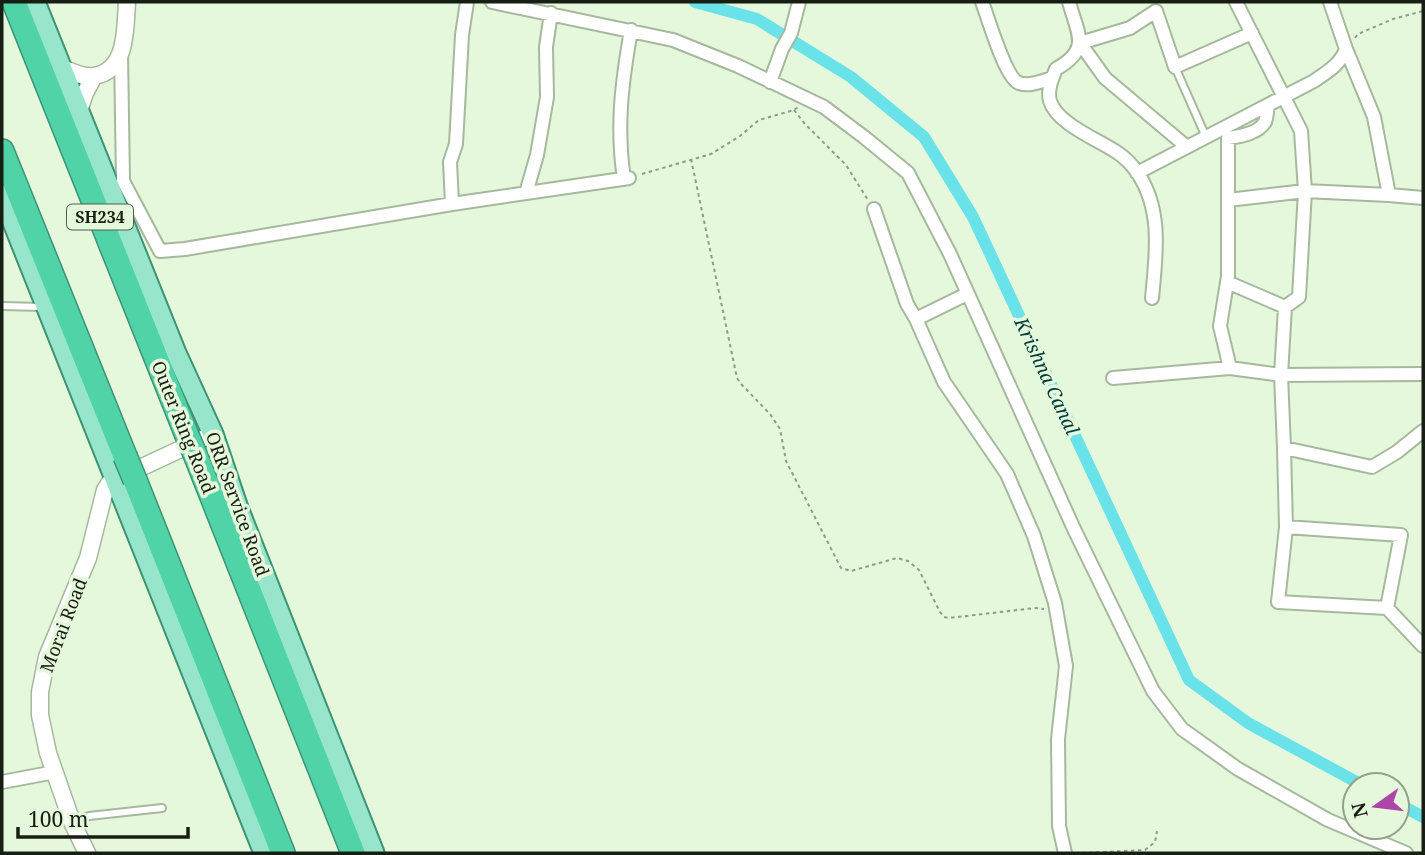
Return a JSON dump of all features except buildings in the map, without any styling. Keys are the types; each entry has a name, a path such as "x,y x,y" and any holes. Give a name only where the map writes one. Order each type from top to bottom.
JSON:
{"highway":[{"name":"Outer Ring Road","path":"13,2 353,853"},
{"path":"2,151 125,456 124,480 283,853"}],"main road":[{"name":"ORR Service Road","path":"35,2 176,353 213,434 238,508 374,853"},
{"path":"2,195 46,307 124,480 166,607 264,853"}],"street":[{"path":"79,111 94,76 111,67 121,52 127,2"},
{"path":"453,204 450,162 456,144 462,36 467,2"},
{"path":"492,2 673,40 824,107 908,173 950,254 1074,529 1153,691 1182,729 1238,769 1328,820 1406,853"},
{"path":"982,2 1006,67 1014,80 1021,84 1031,84 1052,78"},
{"path":"1069,2 1080,43 1105,78 1187,147"},
{"path":"1236,2 1301,131 1305,191 1299,297 1285,307"},
{"path":"1330,2 1374,117 1389,195"},
{"path":"770,82 791,33 800,3"},
{"path":"1080,43 1130,29 1156,6 1175,67 1252,33"},
{"path":"526,193 537,155 547,97 546,47 551,13"},
{"path":"121,52 123,181 160,251 626,179 620,154 619,133 621,87 631,30"},
{"path":"1080,43 1077,54 1056,69 1049,93 1051,103 1062,118 1120,154 1137,173 1153,203 1157,239 1152,298"},
{"path":"1137,173 1314,81 1335,66 1346,49"},
{"path":"62,68 77,74 94,76"},
{"path":"1230,368 1220,326 1227,282 1228,138 1260,128 1265,121 1268,105"},
{"path":"1228,200 1305,191 1423,198"},
{"path":"874,209 907,304 916,318 944,382 1007,474 1034,536 1056,611 1066,666 1058,739 1059,826 1065,853"},
{"path":"1227,282 1285,307"},
{"path":"916,318 967,294"},
{"path":"1285,307 1281,375 1286,527 1278,602 1387,608 1423,646"},
{"path":"1113,379 1230,368 1281,375 1423,374"},
{"path":"1284,447 1372,467 1397,452 1423,431"},
{"path":"124,480 213,434"},
{"name":"Morai Road","path":"87,853 72,822 45,739 40,715 40,691 47,657 88,558 105,490 110,482 124,480"},
{"path":"1286,527 1401,535 1387,608"},
{"path":"2,782 55,772"}],"lane":[{"path":"1175,67 1206,137"},
{"path":"2,306 46,307"},
{"path":"72,822 89,816 162,808"}],"path":[{"path":"1346,49 1358,34 1393,19 1423,11"},
{"path":"626,179 711,154 759,120 794,110 807,99"},
{"path":"794,110 846,165 874,209"},
{"path":"691,159 737,378 780,429 786,461 841,568 850,571 897,558 908,561 919,570 944,617 1035,608 1056,611"},
{"path":"1082,853 1145,850 1155,842 1157,831"}],"waterway":[{"name":"Krishna Canal","path":"695,2 757,19 851,77 924,137 973,217 1189,680 1248,723 1341,774"},
{"name":"Krishna Canal","path":"1411,811 1423,817"}]}
